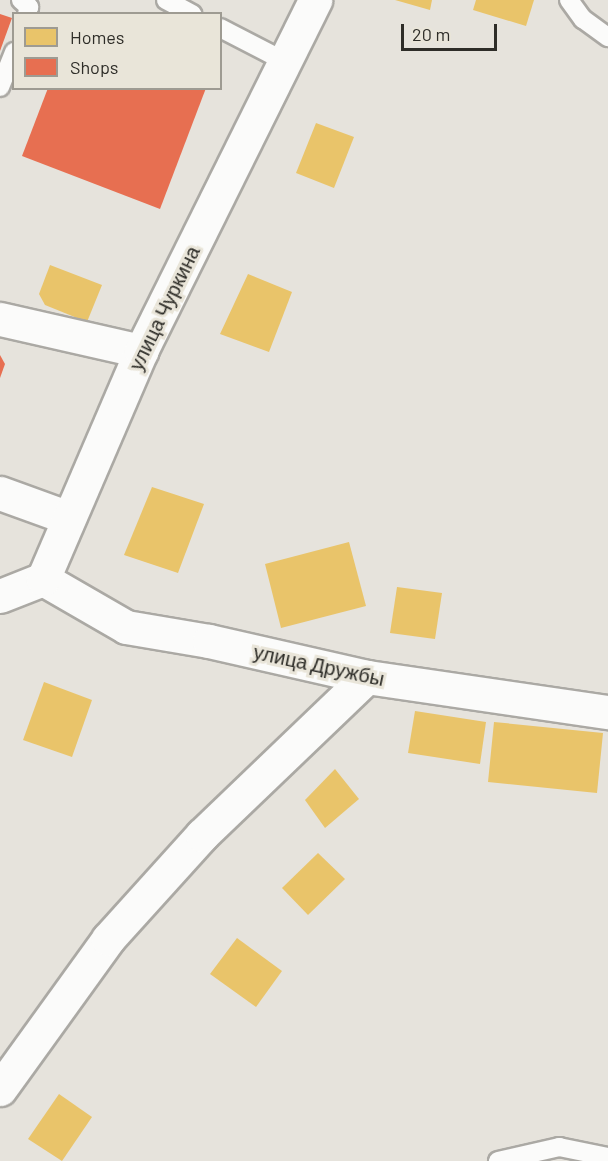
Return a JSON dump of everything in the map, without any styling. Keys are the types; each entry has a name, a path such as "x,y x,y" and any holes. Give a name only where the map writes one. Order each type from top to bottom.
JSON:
{"street":[{"name":"улица Чуркина","path":"43,579 141,351 315,0"},
{"path":"0,319 141,351"},
{"path":"0,493 69,518"},
{"path":"0,596 43,579"},
{"name":"улица Дружбы","path":"43,579 126,627 209,640 367,677 608,712"},
{"path":"0,1089 108,939 202,835 367,677"}],"lane":[{"path":"21,0 29,7 28,12"},
{"path":"166,0 188,12"},
{"path":"569,0 583,19 608,37"},
{"path":"222,29 286,62"},
{"path":"0,87 12,57"},
{"path":"498,1161 559,1147 608,1157"}],"building: Homes":[{"path":"395,0 432,0 430,10"},
{"path":"476,0 534,0 526,26 473,10"},
{"path":"316,123 354,137 334,188 296,173"},
{"path":"50,265 102,285 87,322 45,305 39,294"},
{"path":"248,274 292,292 269,352 220,334"},
{"path":"152,487 204,504 178,573 124,555"},
{"path":"349,542 366,606 281,628 265,564"},
{"path":"397,587 442,593 435,639 390,633"},
{"path":"44,682 92,700 72,757 23,740"},
{"path":"415,711 486,722 480,764 408,753"},
{"path":"494,722 603,733 597,793 488,782"},
{"path":"335,769 359,799 325,828 305,800"},
{"path":"318,853 345,879 308,915 282,888"},
{"path":"237,938 282,971 256,1007 210,974"},
{"path":"59,1094 92,1117 62,1161 28,1139"}],"building: Shops":[{"path":"0,14 12,18 0,51"},
{"path":"47,90 205,90 160,209 22,156"},
{"path":"0,355 5,364 0,378"}]}
